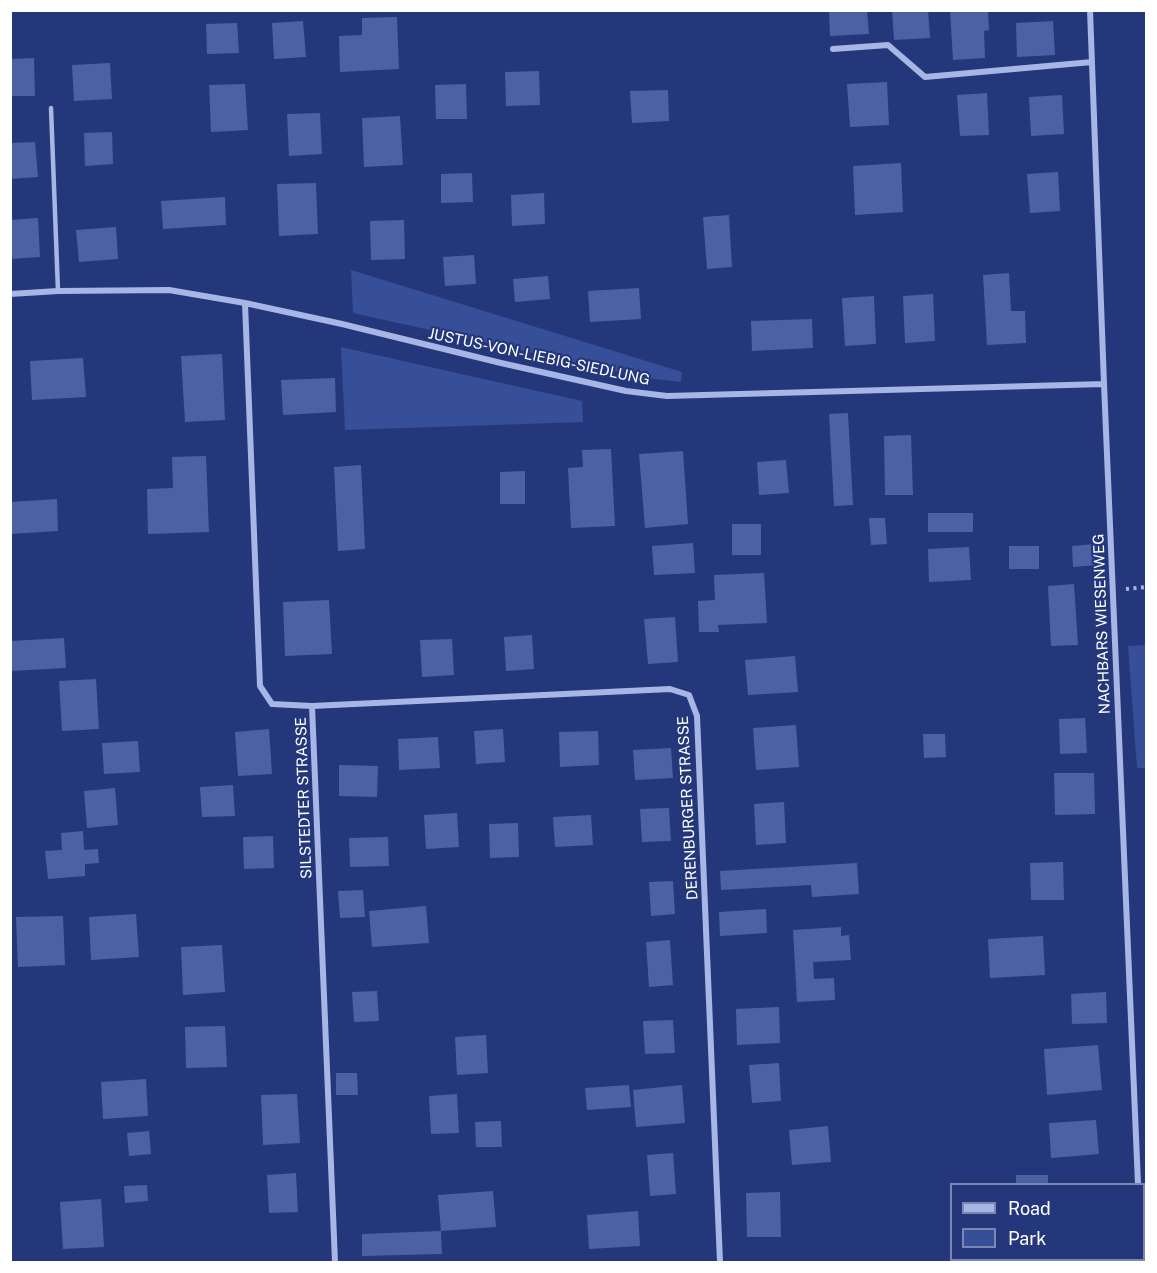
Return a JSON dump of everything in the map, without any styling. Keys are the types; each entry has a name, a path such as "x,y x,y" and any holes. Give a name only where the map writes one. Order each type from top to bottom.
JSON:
{"street":[{"name":"NACHBARS WIESENWEG","path":"1090,10 1138,1183"},
{"path":"833,49 888,45 925,76 1092,62"},
{"name":"JUSTUS-VON-LIEBIG-SIEDLUNG","path":"10,294 169,290 342,324 592,384 667,396 1104,384"},
{"name":"SILSTEDTER STRASSE","path":"244,303 260,686 272,704 312,706 335,1263"},
{"name":"DERENBURGER STRASSE","path":"312,706 670,689 689,696 697,716 720,1263"}],"lane":[{"path":"51,108 58,291"}],"path":[{"path":"1113,589 1146,587"}],"green space":[{"path":"351,270 682,372 681,382 646,378 353,313"},
{"path":"341,347 582,401 583,422 345,430"},
{"path":"1146,645 1146,768 1137,768 1128,646"}],"building":[{"path":"829,10 867,10 869,34 830,36"},
{"path":"892,10 928,10 930,38 894,40"},
{"path":"950,10 988,10 989,30 984,31 985,58 953,60"},
{"path":"397,17 399,69 340,72 339,36 362,35 362,18"},
{"path":"303,21 306,57 274,59 272,23"},
{"path":"1053,21 1055,55 1017,57 1016,23"},
{"path":"237,23 239,53 207,54 206,24"},
{"path":"34,58 35,96 10,96 10,59"},
{"path":"110,63 112,99 74,101 72,65"},
{"path":"539,71 540,105 506,106 505,72"},
{"path":"887,82 889,125 850,127 847,84"},
{"path":"245,84 248,130 211,132 209,85"},
{"path":"466,84 467,119 436,119 435,85"},
{"path":"668,90 669,121 632,123 630,91"},
{"path":"987,93 989,135 960,136 957,95"},
{"path":"1062,95 1064,134 1031,136 1029,97"},
{"path":"320,113 322,154 289,156 287,114"},
{"path":"400,116 403,165 364,167 362,118"},
{"path":"112,132 113,164 85,166 84,133"},
{"path":"35,142 38,177 10,179 10,143"},
{"path":"901,163 903,212 855,215 853,166"},
{"path":"1058,172 1060,211 1030,213 1027,174"},
{"path":"472,173 473,202 441,203 441,174"},
{"path":"316,183 318,234 279,236 277,184"},
{"path":"544,193 545,224 512,226 511,195"},
{"path":"225,197 226,225 163,229 161,201"},
{"path":"729,215 732,267 707,269 703,217"},
{"path":"38,218 40,257 10,259 10,220"},
{"path":"404,220 405,259 371,260 370,221"},
{"path":"116,227 118,259 79,262 76,230"},
{"path":"474,255 476,284 445,286 443,257"},
{"path":"1009,273 1011,311 1025,311 1026,343 987,345 983,275"},
{"path":"548,276 550,299 515,302 513,279"},
{"path":"639,288 641,319 590,322 588,291"},
{"path":"933,294 935,341 905,343 903,296"},
{"path":"874,296 876,344 845,346 842,298"},
{"path":"812,319 813,348 752,351 751,321"},
{"path":"222,354 225,420 185,422 181,356"},
{"path":"83,358 86,397 32,400 30,361"},
{"path":"335,378 336,412 283,415 281,380"},
{"path":"848,413 853,505 834,506 829,414"},
{"path":"911,435 913,495 885,495 884,436"},
{"path":"611,449 615,526 571,528 568,468 583,467 582,450"},
{"path":"683,451 688,524 645,528 639,454"},
{"path":"206,456 209,532 148,534 147,489 173,488 172,457"},
{"path":"786,460 789,493 759,495 757,462"},
{"path":"361,465 365,549 338,551 334,467"},
{"path":"525,471 525,504 500,504 500,472"},
{"path":"57,499 58,531 10,534 10,502"},
{"path":"928,513 973,513 973,532 928,532"},
{"path":"869,518 885,518 887,544 871,545"},
{"path":"732,524 761,524 761,555 732,555"},
{"path":"693,543 695,573 654,575 652,546"},
{"path":"1095,544 1096,565 1073,567 1072,546"},
{"path":"1009,546 1039,546 1039,569 1009,569"},
{"path":"969,547 971,580 929,582 928,549"},
{"path":"764,573 767,623 718,625 719,632 699,632 698,601 715,600 714,575"},
{"path":"1074,584 1078,645 1051,646 1048,586"},
{"path":"329,600 332,654 285,656 283,602"},
{"path":"675,617 678,662 648,664 644,619"},
{"path":"532,635 534,669 506,671 504,637"},
{"path":"64,638 66,668 10,671 10,641"},
{"path":"452,639 454,675 422,677 420,640"},
{"path":"795,656 798,692 748,695 745,660"},
{"path":"96,679 99,729 62,731 59,681"},
{"path":"1085,718 1087,753 1060,754 1059,719"},
{"path":"796,725 799,767 756,770 753,728"},
{"path":"269,729 272,774 238,776 235,732"},
{"path":"503,729 505,762 476,764 474,731"},
{"path":"598,731 599,765 560,767 559,732"},
{"path":"923,734 945,734 946,757 924,758"},
{"path":"438,737 440,768 399,770 398,739"},
{"path":"138,741 140,772 104,774 102,743"},
{"path":"671,748 673,778 635,780 633,750"},
{"path":"339,765 378,766 377,797 339,796"},
{"path":"1054,773 1094,773 1095,814 1055,815"},
{"path":"233,785 235,816 202,817 200,787"},
{"path":"115,788 118,825 87,828 84,791"},
{"path":"784,802 786,843 756,845 754,804"},
{"path":"669,808 671,841 642,842 640,809"},
{"path":"457,813 459,847 426,849 424,815"},
{"path":"591,815 593,845 555,847 553,817"},
{"path":"518,823 519,857 490,858 489,824"},
{"path":"83,831 84,850 98,849 99,863 85,864 85,876 48,879 45,851 62,850 61,833"},
{"path":"273,836 274,868 244,869 243,837"},
{"path":"388,837 389,866 350,867 349,838"},
{"path":"1063,862 1064,900 1031,900 1030,863"},
{"path":"857,863 859,894 812,897 811,885 721,890 720,871"},
{"path":"673,881 675,914 651,916 649,882"},
{"path":"363,890 365,917 340,918 338,891"},
{"path":"426,906 429,943 372,947 369,911"},
{"path":"766,909 767,933 720,936 719,912"},
{"path":"136,914 139,957 91,960 89,917"},
{"path":"63,916 65,965 18,967 16,917"},
{"path":"841,927 841,936 849,935 851,960 813,962 814,979 834,978 835,1000 797,1002 793,930"},
{"path":"1043,936 1045,975 990,978 988,939"},
{"path":"670,940 673,985 649,987 646,942"},
{"path":"222,945 225,992 183,995 181,947"},
{"path":"377,991 379,1021 354,1022 352,992"},
{"path":"1106,992 1107,1023 1072,1024 1071,994"},
{"path":"779,1007 780,1043 737,1045 736,1009"},
{"path":"673,1020 675,1053 645,1054 643,1021"},
{"path":"225,1026 227,1067 186,1068 185,1027"},
{"path":"486,1035 488,1073 457,1075 455,1037"},
{"path":"1098,1045 1102,1090 1047,1095 1044,1049"},
{"path":"779,1063 781,1101 752,1103 749,1065"},
{"path":"336,1073 357,1073 358,1095 336,1095"},
{"path":"146,1079 148,1116 103,1119 101,1082"},
{"path":"629,1085 631,1107 587,1110 585,1088"},
{"path":"682,1085 685,1123 636,1127 633,1090"},
{"path":"297,1094 300,1143 263,1145 261,1095"},
{"path":"457,1094 459,1133 431,1134 429,1096"},
{"path":"1096,1120 1099,1154 1051,1158 1049,1123"},
{"path":"501,1121 502,1147 476,1147 475,1122"},
{"path":"828,1126 831,1162 792,1165 789,1130"},
{"path":"149,1131 151,1154 129,1156 127,1133"},
{"path":"673,1153 676,1194 650,1196 647,1155"},
{"path":"296,1173 298,1212 269,1213 267,1175"},
{"path":"1016,1175 1048,1175 1048,1183 1016,1183"},
{"path":"147,1185 148,1201 125,1203 124,1186"},
{"path":"493,1191 496,1227 441,1231 438,1195"},
{"path":"780,1192 781,1237 747,1237 746,1193"},
{"path":"101,1199 104,1247 63,1249 60,1202"},
{"path":"638,1211 640,1246 589,1249 587,1215"},
{"path":"441,1231 442,1254 362,1256 362,1234"}]}
